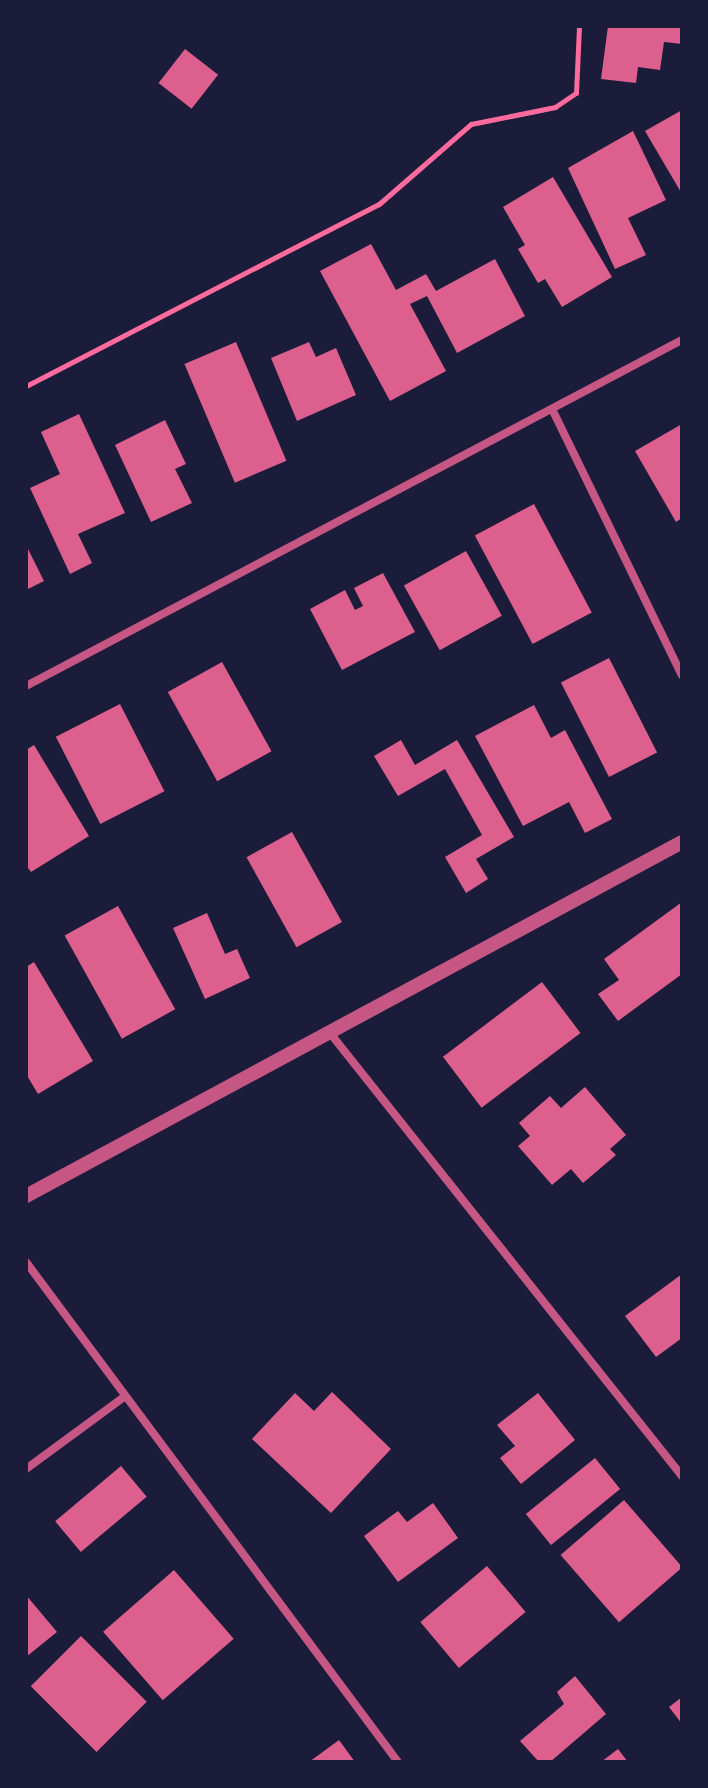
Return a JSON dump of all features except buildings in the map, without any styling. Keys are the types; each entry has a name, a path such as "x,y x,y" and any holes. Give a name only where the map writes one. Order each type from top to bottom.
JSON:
{"street":[{"path":"26,686 553,411 682,340"},
{"path":"553,411 682,675"},
{"path":"26,1196 682,842"},
{"path":"330,1033 682,1476"},
{"path":"26,1262 398,1762"},
{"path":"26,1469 124,1397"}],"path":[{"path":"26,386 379,204 471,124 555,107 576,93 579,26"}]}
